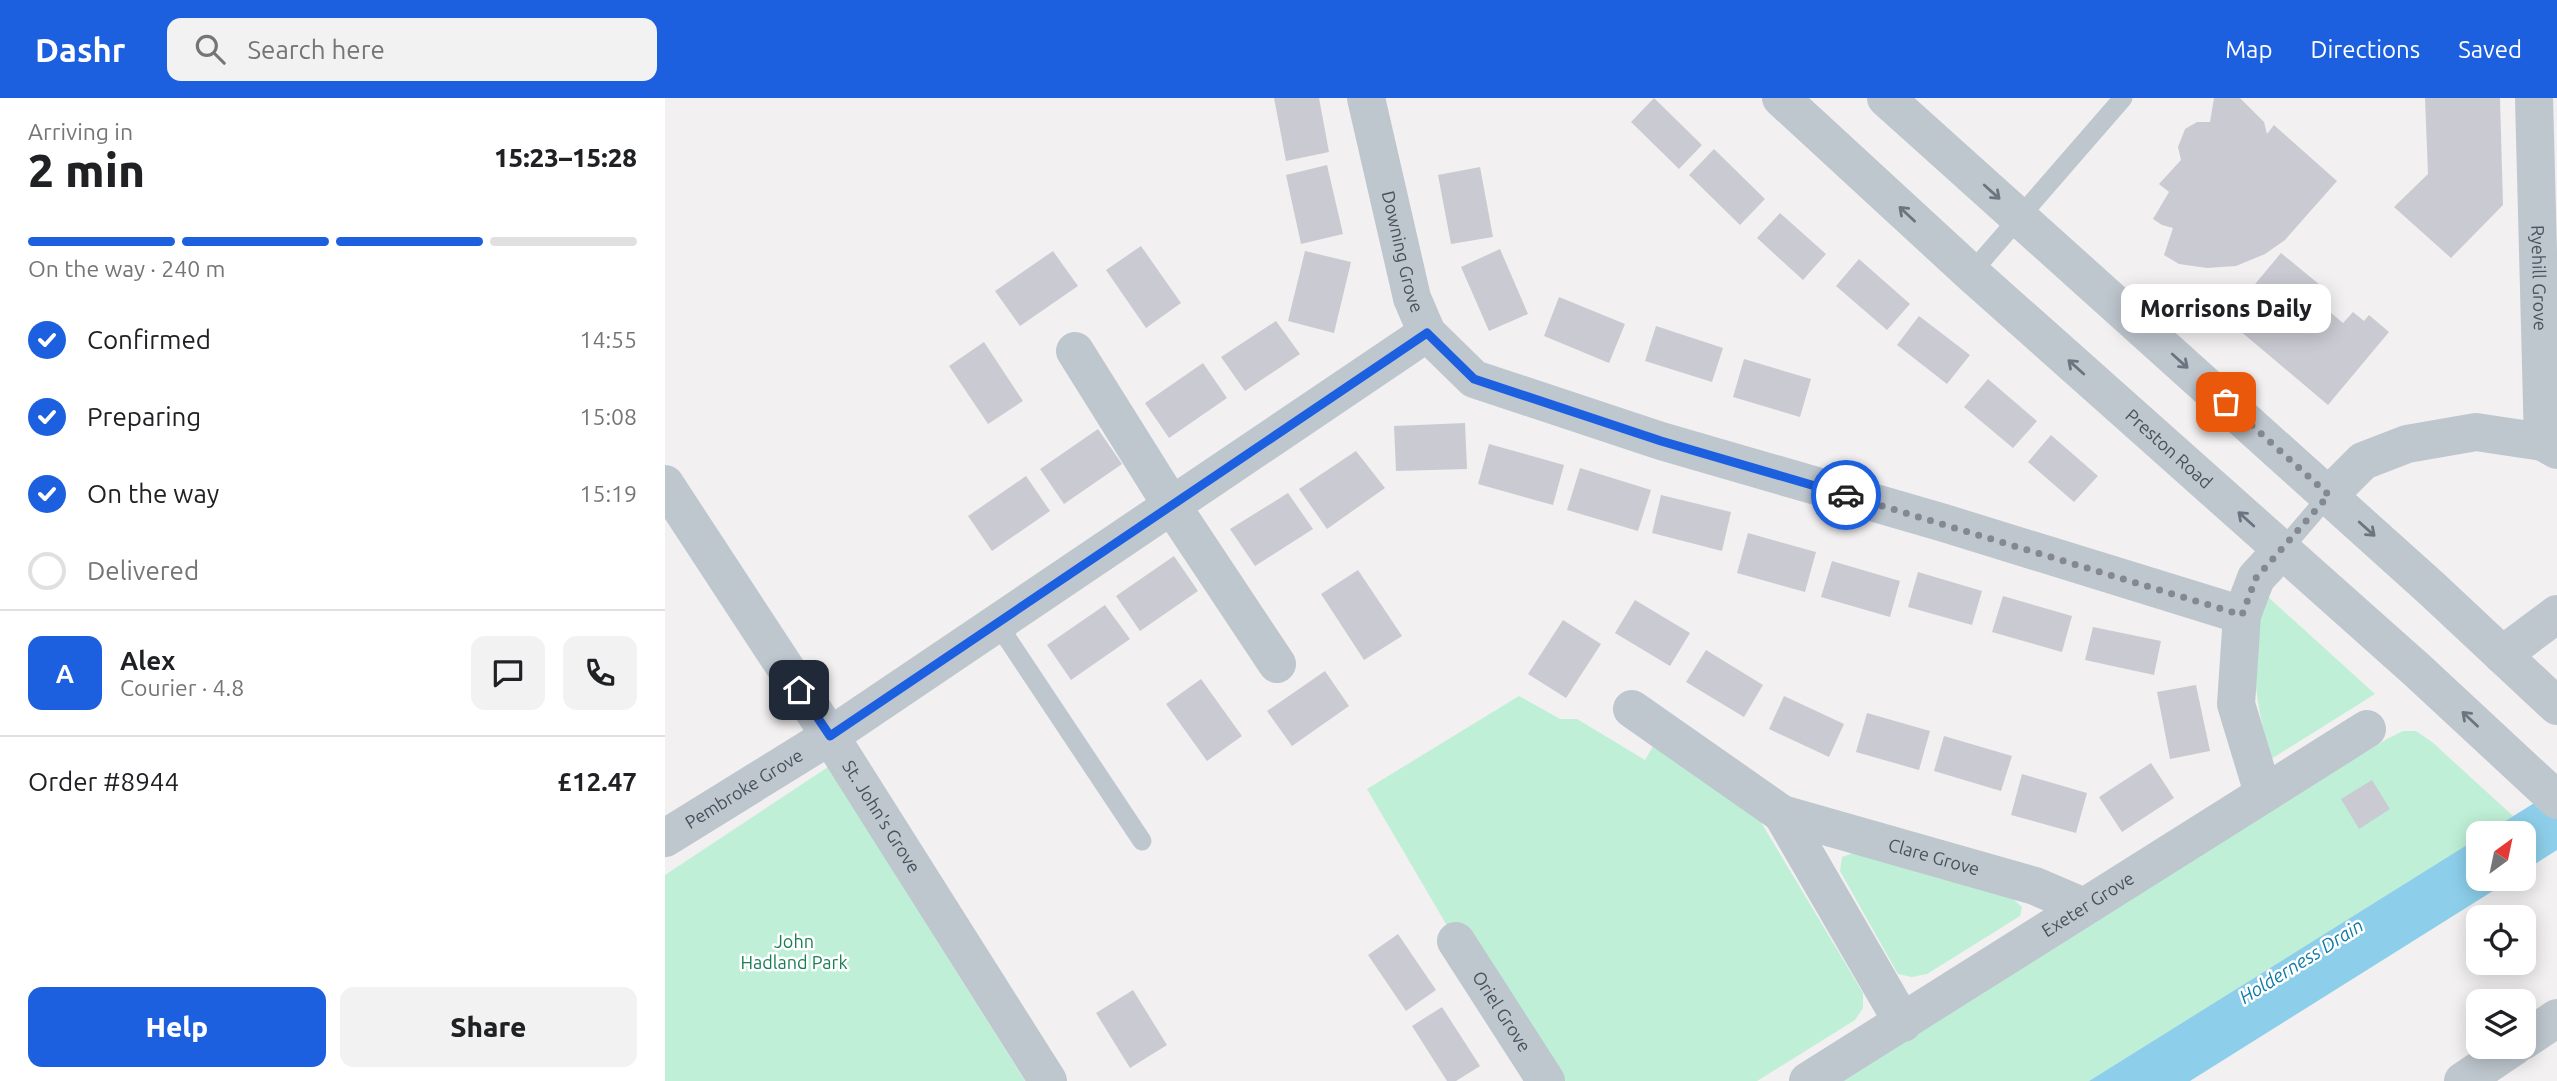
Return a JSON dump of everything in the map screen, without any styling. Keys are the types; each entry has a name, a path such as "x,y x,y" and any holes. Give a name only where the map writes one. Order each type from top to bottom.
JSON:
{"street":[{"name":"Downing Grove","path":"1366,98 1412,298 1427,333 1474,379 1661,441 1944,523 2242,615"},
{"name":"Preston Road","path":"1781,98 1971,274 2417,670 2557,800"},
{"path":"1887,98 2329,495 2557,706"},
{"name":"Ryehill Grove","path":"2534,98 2550,446"},
{"name":"Pembroke Grove","path":"665,838 830,736 1427,333"},
{"path":"1075,351 1172,506 1277,664"},
{"path":"2329,495 2363,461 2407,444 2476,432 2550,446"},
{"name":"St. John's Grove","path":"665,484 830,736 1048,1081"},
{"path":"2263,793 2236,704 2242,615 2256,578 2281,551"},
{"path":"2502,655 2557,614"},
{"name":"Clare Grove","path":"1632,709 1782,814 2035,886 2084,907"},
{"name":"Exeter Grove","path":"1808,1081 2367,729"},
{"name":"Clare Grove","path":"1782,814 1903,1023"},
{"name":"Oriel Grove","path":"1457,941 1546,1081"},
{"path":"2536,1032 2557,1018"},
{"path":"2463,1081 2496,1059"}],"lane":[{"path":"1971,274 2123,98"},
{"path":"2281,551 2329,495"},
{"path":"997,623 1142,841"}],"green space":[{"path":"2268,597 2375,694 2271,759 2255,678 2257,637"},
{"path":"1519,696 1560,719 1577,719 1645,760 1656,741 1752,807 1863,993 1863,1008 1855,1020 1757,1081 1546,1081 1456,941 1367,789"},
{"path":"2403,731 2416,731 2432,742 2513,816 2505,821 2466,821 2466,845 2089,1081 1836,1081"},
{"name":"John Hadland Park","path":"828,767 1025,1081 665,1081 665,875"},
{"path":"1853,853 2013,899 2022,907 2020,916 1927,974 1912,977 1898,974 1840,871 1842,857"}],"water":[{"path":"2557,789 2557,850 2536,863 2536,821 2505,821"},
{"name":"Holderness Drain","path":"2466,845 2466,891 2493,891 2471,905 2466,905 2466,908 2190,1081 2089,1081"}],"building":[{"path":"1274,98 1319,98 1329,152 1286,161"},
{"path":"1654,98 1702,145 1679,169 1631,122"},
{"path":"2214,98 2240,98 2264,122 2267,134 2274,125 2337,181 2285,240 2265,254 2236,266 2207,268 2179,264 2164,255 2173,228 2153,219 2169,192 2159,184 2181,160 2178,147 2185,129 2197,122 2210,122"},
{"path":"2425,98 2500,98 2503,205 2451,258 2394,207 2428,174"},
{"path":"1714,149 1765,199 1740,225 1689,175"},
{"path":"1327,165 1343,234 1301,244 1286,175"},
{"path":"1480,167 1493,237 1451,244 1438,175"},
{"path":"1780,213 1826,254 1803,280 1757,238"},
{"path":"1141,246 1181,303 1146,328 1106,270"},
{"path":"1500,249 1528,314 1489,331 1461,267"},
{"path":"1053,251 1078,286 1020,326 995,291"},
{"path":"1305,251 1351,262 1334,333 1288,321"},
{"path":"2281,253 2320,285 2311,296 2343,323 2353,312 2364,321 2369,315 2389,332 2328,405 2226,319"},
{"path":"1859,259 1910,304 1887,330 1836,286"},
{"path":"1559,297 1625,324 1609,363 1544,336"},
{"path":"1919,316 1970,355 1947,384 1897,345"},
{"path":"1276,321 1300,354 1245,391 1221,357"},
{"path":"1656,326 1723,348 1712,382 1645,361"},
{"path":"984,342 1023,401 988,424 949,366"},
{"path":"1744,359 1811,379 1800,417 1733,397"},
{"path":"1203,363 1227,398 1169,438 1145,403"},
{"path":"1988,379 2037,421 2013,448 1964,407"},
{"path":"1465,423 1467,469 1396,471 1394,426"},
{"path":"1098,429 1122,464 1064,504 1040,469"},
{"path":"2051,435 2098,476 2074,502 2028,462"},
{"path":"1489,444 1564,465 1553,505 1478,484"},
{"path":"1356,451 1385,488 1327,529 1299,489"},
{"path":"1580,468 1651,490 1638,531 1567,510"},
{"path":"1026,476 1050,511 992,551 968,516"},
{"path":"1288,493 1313,529 1255,566 1230,529"},
{"path":"1661,495 1731,512 1722,551 1652,533"},
{"path":"1748,533 1816,552 1805,592 1737,573"},
{"path":"1174,556 1198,591 1140,631 1116,596"},
{"path":"1832,561 1900,581 1890,617 1821,597"},
{"path":"1358,570 1402,636 1364,660 1321,594"},
{"path":"1918,572 1982,591 1972,625 1908,607"},
{"path":"2003,596 2072,616 2062,652 1992,632"},
{"path":"1635,600 1690,633 1670,666 1615,633"},
{"path":"1105,605 1130,639 1071,680 1047,645"},
{"path":"1563,620 1601,644 1566,698 1528,674"},
{"path":"2093,627 2161,641 2154,675 2085,660"},
{"path":"1706,650 1763,685 1744,717 1686,682"},
{"path":"1325,671 1349,706 1292,746 1267,711"},
{"path":"1201,679 1242,736 1207,761 1166,704"},
{"path":"2196,685 2210,751 2170,759 2157,692"},
{"path":"1784,696 1844,724 1829,757 1769,729"},
{"path":"1867,713 1930,731 1919,770 1856,752"},
{"path":"1944,736 2012,756 2001,791 1934,771"},
{"path":"2151,763 2174,798 2122,832 2099,797"},
{"path":"2022,774 2087,793 2076,833 2011,815"},
{"path":"2372,780 2390,809 2359,829 2341,799"},
{"path":"1398,934 1436,990 1406,1011 1368,955"},
{"path":"1133,990 1167,1045 1130,1068 1096,1013"},
{"path":"1442,1007 1480,1066 1456,1081 1447,1081 1412,1026"}],"way so far":[{"path":"1846,495 2242,615 2256,578 2329,495 2226,402"}],"place":[{"name":"Morrisons Daily","path":"2226,402"}],"route":[{"path":"799,690 830,736 1427,333 1474,379 1661,441 1846,495"}]}
